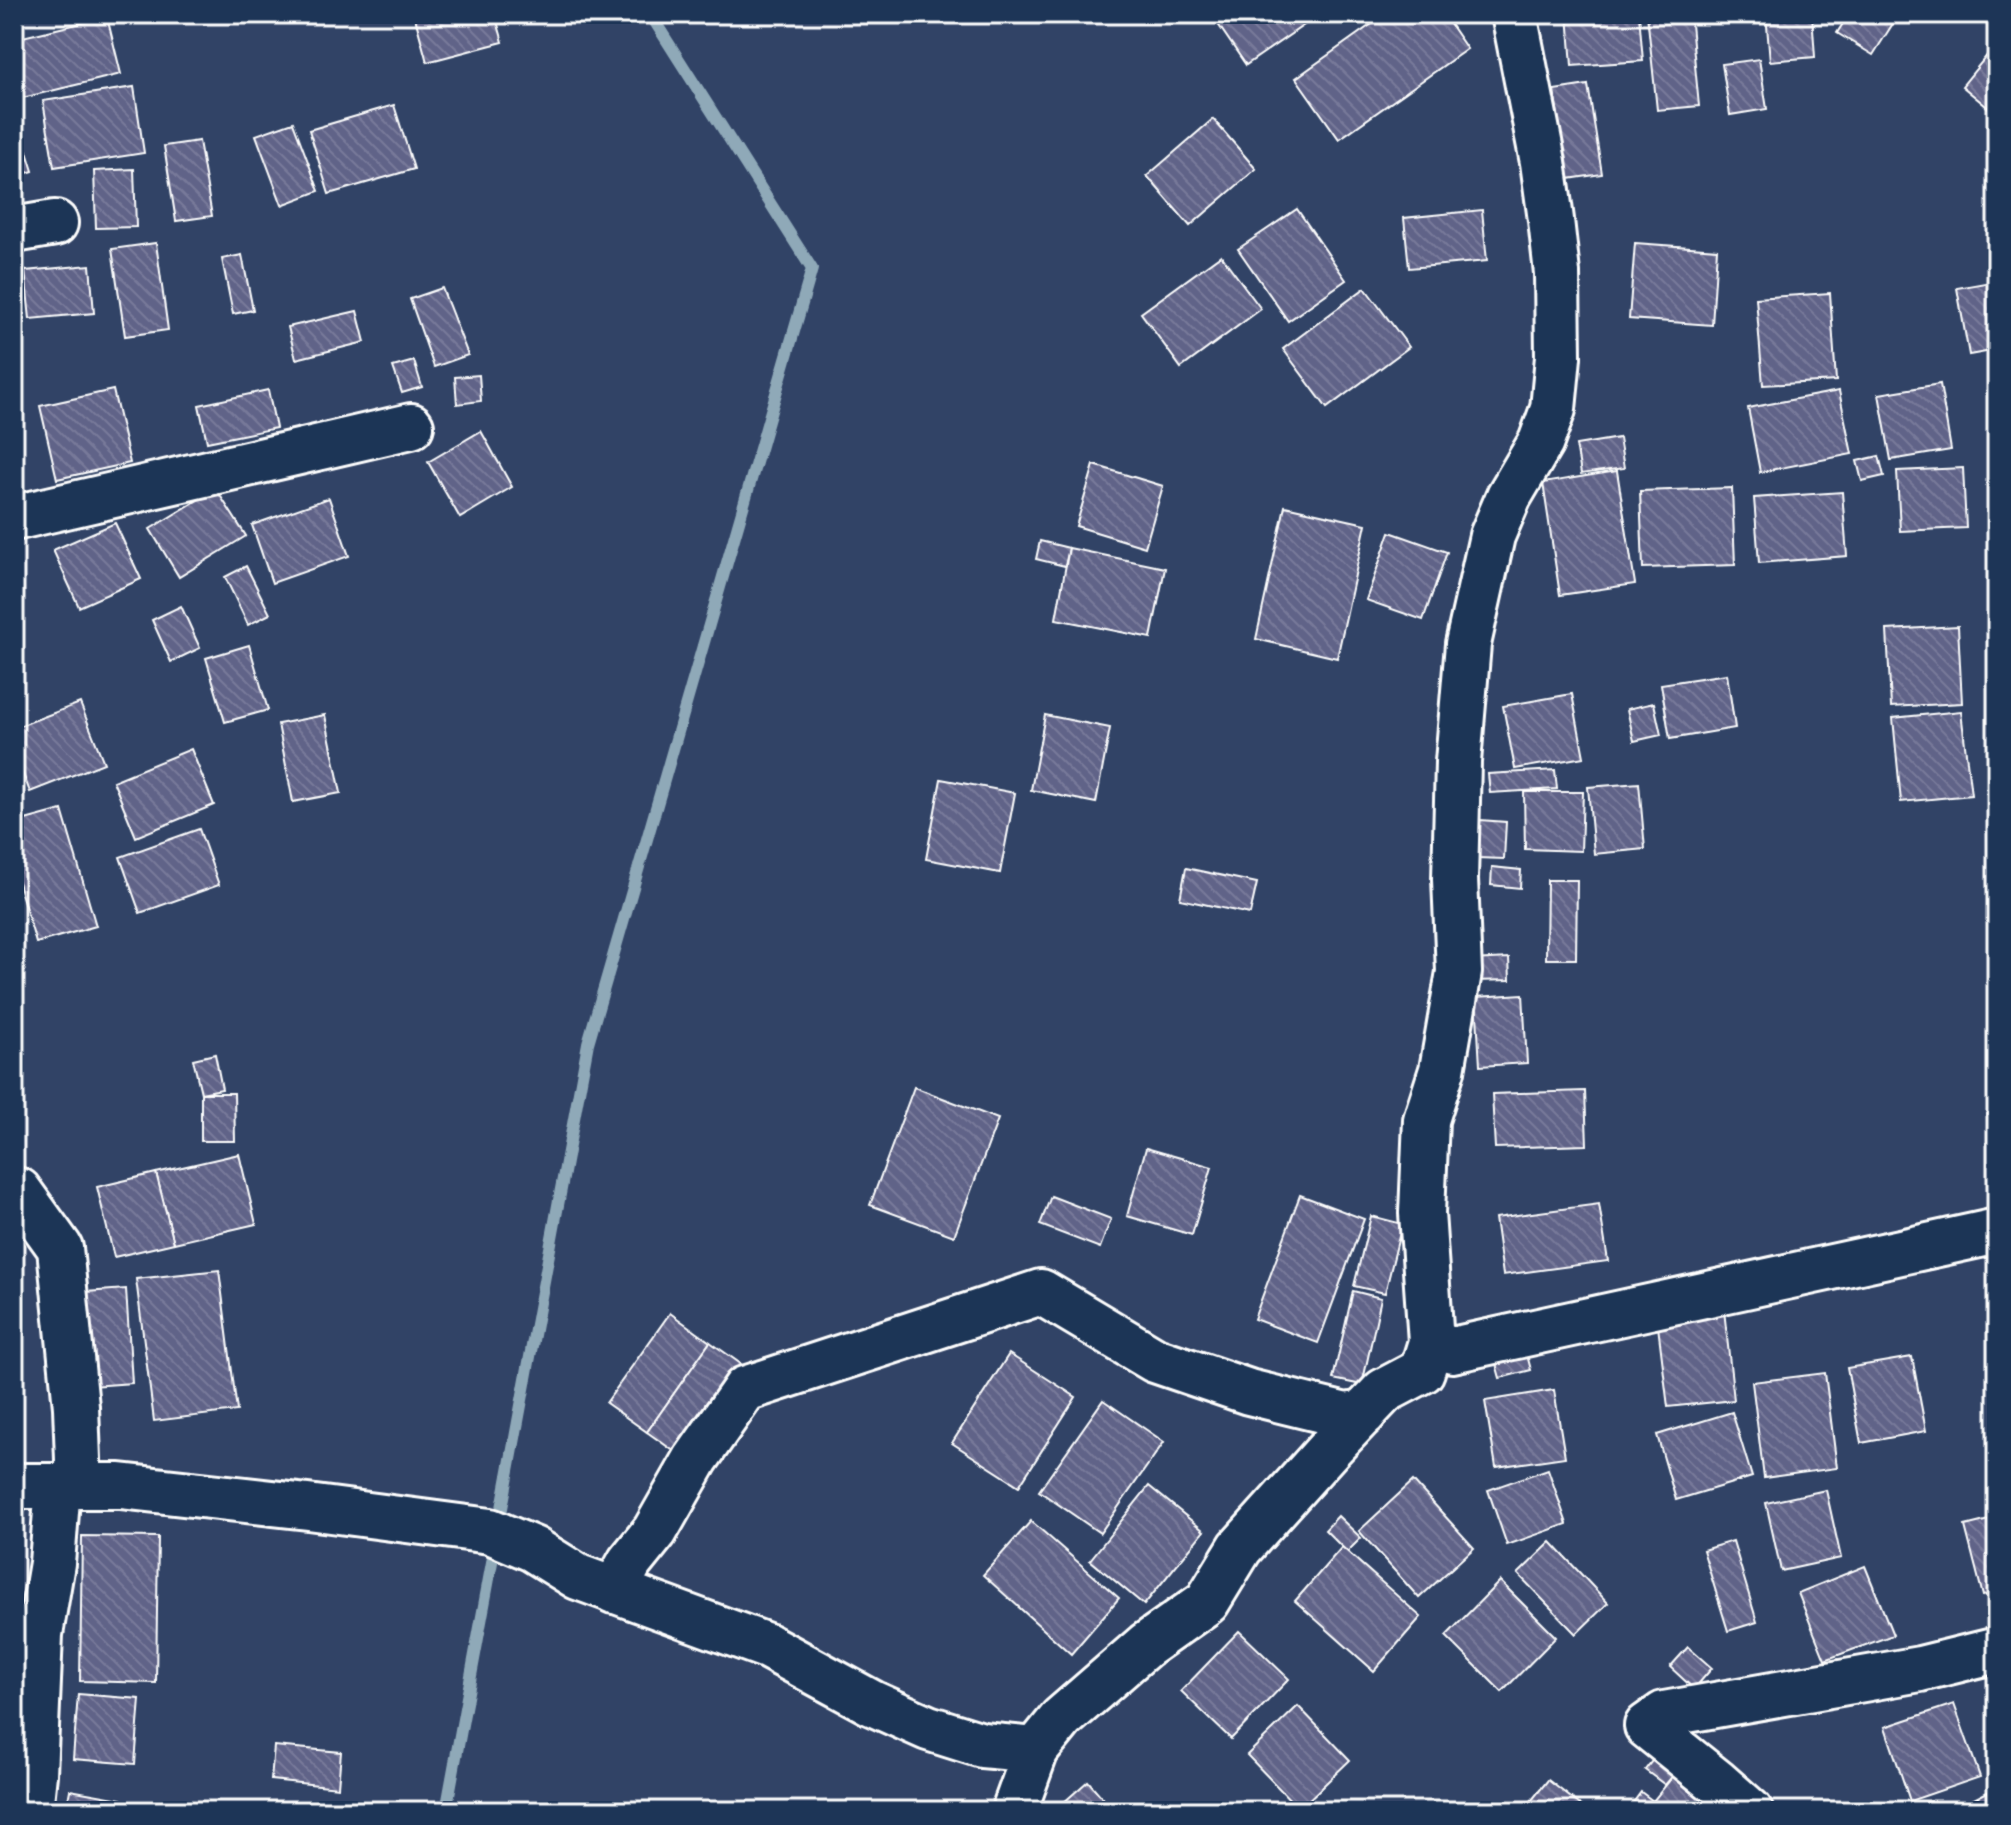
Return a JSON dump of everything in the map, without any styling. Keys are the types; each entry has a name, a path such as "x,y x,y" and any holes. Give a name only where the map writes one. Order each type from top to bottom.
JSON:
{"street":[{"path":"1014,1811 1036,1750 1062,1718 1146,1645 1207,1602 1240,1548 1384,1391 1422,1371 1431,1342 1422,1213 1426,1120 1442,1070 1459,972 1455,879 1458,762 1468,644 1492,536 1509,496 1541,442 1553,409 1558,357 1557,273 1549,205 1514,14"},
{"path":"14,518 411,426"},
{"path":"14,1189 19,1191 60,1248 76,1407 68,1486 40,1634 30,1811"},
{"path":"1431,1342 1452,1350 1997,1231"},
{"path":"614,1591 630,1562 655,1531 696,1459 745,1389 1041,1292 1155,1360 1249,1392 1346,1416 1364,1413"},
{"path":"14,1486 120,1486 490,1531 533,1549 578,1577 767,1646 872,1703 928,1728 982,1745 1036,1750"},
{"path":"1750,1811 1647,1726 1664,1714 1920,1669 1997,1650"}],"building":[{"path":"414,14 495,14 503,42 427,62"},
{"path":"1211,14 1320,14 1246,65"},
{"path":"1386,14 1443,14 1467,49 1339,139 1296,78"},
{"path":"1568,14 1639,14 1643,61 1572,66"},
{"path":"1647,14 1690,14 1699,106 1657,110"},
{"path":"1766,14 1812,14 1815,57 1770,61"},
{"path":"1849,14 1899,14 1873,55 1837,33"},
{"path":"107,17 121,74 14,100 14,39"},
{"path":"1997,43 1997,115 1962,86"},
{"path":"1759,59 1767,109 1730,115 1722,64"},
{"path":"1588,85 1602,174 1568,179 1554,90"},
{"path":"134,87 144,153 54,167 43,101"},
{"path":"394,105 414,169 329,194 309,130"},
{"path":"14,110 33,171 14,177"},
{"path":"1213,119 1256,169 1190,226 1147,176"},
{"path":"293,122 319,191 282,205 256,135"},
{"path":"199,141 212,216 176,221 164,146"},
{"path":"134,169 136,227 96,228 94,171"},
{"path":"1297,209 1346,280 1288,321 1238,249"},
{"path":"1482,210 1487,261 1409,268 1404,218"},
{"path":"156,243 168,330 125,336 112,249"},
{"path":"1635,243 1717,249 1712,325 1629,319"},
{"path":"242,255 253,310 233,314 222,259"},
{"path":"1221,255 1261,309 1181,368 1141,313"},
{"path":"90,265 94,313 30,319 25,271"},
{"path":"1997,281 1997,350 1969,355 1957,288"},
{"path":"442,288 468,355 434,367 410,299"},
{"path":"1365,288 1409,347 1327,408 1283,349"},
{"path":"1830,293 1836,381 1763,385 1756,298"},
{"path":"357,311 365,342 296,359 288,327"},
{"path":"414,361 422,387 402,393 393,367"},
{"path":"479,375 481,401 457,404 455,377"},
{"path":"1940,384 1951,450 1891,460 1879,394"},
{"path":"113,390 130,463 57,479 40,406"},
{"path":"268,390 276,428 207,442 199,405"},
{"path":"1839,391 1852,454 1760,472 1748,408"},
{"path":"481,431 512,487 460,518 428,462"},
{"path":"1619,438 1624,468 1581,474 1576,445"},
{"path":"1879,456 1884,476 1862,481 1857,461"},
{"path":"1094,465 1163,486 1145,547 1076,526"},
{"path":"1963,468 1966,528 1900,531 1897,471"},
{"path":"1617,471 1635,584 1560,595 1543,483"},
{"path":"1732,488 1735,565 1643,568 1640,491"},
{"path":"216,489 246,536 179,577 150,529"},
{"path":"1842,492 1847,556 1759,563 1754,498"},
{"path":"329,498 349,556 272,583 252,525"},
{"path":"1285,506 1366,524 1337,658 1256,639"},
{"path":"115,523 141,579 79,607 53,550"},
{"path":"1390,532 1447,552 1423,620 1366,600"},
{"path":"1040,541 1069,548 1065,566 1036,559"},
{"path":"1069,548 1165,568 1151,638 1056,619"},
{"path":"246,566 270,614 248,625 225,577"},
{"path":"181,606 200,648 171,662 152,620"},
{"path":"1958,626 1962,703 1891,707 1887,630"},
{"path":"249,645 268,710 225,722 206,658"},
{"path":"1727,674 1735,728 1670,739 1661,684"},
{"path":"1572,694 1584,757 1515,769 1503,706"},
{"path":"80,703 104,763 30,792 14,751 14,728"},
{"path":"1654,703 1661,735 1634,741 1627,709"},
{"path":"1961,711 1971,795 1901,802 1893,718"},
{"path":"325,715 341,793 293,802 278,724"},
{"path":"1045,715 1110,728 1096,803 1031,790"},
{"path":"191,749 214,805 136,837 113,781"},
{"path":"1555,770 1557,789 1490,793 1488,774"},
{"path":"941,779 1015,793 1000,873 926,859"},
{"path":"1639,783 1645,849 1594,854 1588,787"},
{"path":"1524,792 1583,792 1581,851 1525,849"},
{"path":"62,810 96,926 36,943 14,869 14,823"},
{"path":"1480,820 1506,822 1504,859 1477,858"},
{"path":"199,829 219,885 140,913 120,857"},
{"path":"1492,867 1521,870 1520,888 1491,885"},
{"path":"1186,868 1257,883 1250,914 1180,899"},
{"path":"1547,880 1577,880 1576,959 1546,959"},
{"path":"1509,958 1510,980 1474,981 1472,960"},
{"path":"1523,994 1527,1063 1480,1066 1476,997"},
{"path":"215,1054 222,1089 201,1093 193,1059"},
{"path":"914,1087 998,1119 954,1236 870,1205"},
{"path":"1585,1091 1587,1145 1495,1148 1492,1094"},
{"path":"201,1093 234,1093 235,1141 201,1141"},
{"path":"1146,1148 1212,1167 1192,1235 1127,1216"},
{"path":"239,1154 256,1224 174,1243 156,1173"},
{"path":"156,1173 174,1243 114,1257 97,1187"},
{"path":"1300,1195 1364,1219 1318,1343 1254,1319"},
{"path":"1051,1196 1111,1219 1100,1248 1040,1225"},
{"path":"1599,1204 1608,1261 1503,1275 1495,1218"},
{"path":"1371,1216 1402,1224 1385,1293 1354,1286"},
{"path":"219,1270 237,1411 154,1421 136,1279"},
{"path":"126,1289 132,1383 92,1386 86,1292"},
{"path":"1353,1291 1381,1298 1362,1385 1333,1379"},
{"path":"1724,1310 1734,1400 1668,1407 1657,1318"},
{"path":"670,1313 710,1342 647,1432 606,1403"},
{"path":"710,1342 748,1369 685,1459 647,1432"},
{"path":"1526,1351 1531,1370 1500,1378 1495,1360"},
{"path":"1009,1354 1076,1397 1019,1486 952,1443"},
{"path":"1912,1357 1926,1431 1861,1443 1847,1368"},
{"path":"1825,1373 1837,1468 1764,1478 1752,1382"},
{"path":"1554,1390 1565,1457 1496,1467 1485,1401"},
{"path":"1103,1400 1164,1442 1100,1533 1039,1491"},
{"path":"1732,1412 1752,1477 1676,1500 1657,1435"},
{"path":"1548,1469 1567,1524 1507,1545 1488,1490"},
{"path":"1413,1481 1474,1548 1419,1598 1359,1531"},
{"path":"1149,1486 1204,1531 1144,1605 1090,1560"},
{"path":"1826,1490 1841,1558 1781,1571 1766,1503"},
{"path":"1338,1516 1361,1538 1347,1552 1325,1530"},
{"path":"1997,1518 1997,1592 1983,1596 1965,1526"},
{"path":"1031,1521 1119,1598 1071,1654 983,1575"},
{"path":"82,1536 158,1537 156,1683 80,1681"},
{"path":"1733,1541 1757,1622 1728,1631 1703,1550"},
{"path":"1551,1542 1608,1603 1576,1634 1518,1574"},
{"path":"1342,1547 1421,1617 1374,1671 1295,1601"},
{"path":"1865,1566 1893,1635 1825,1660 1798,1593"},
{"path":"1500,1581 1556,1637 1502,1692 1446,1636"},
{"path":"1239,1631 1289,1679 1231,1739 1181,1691"},
{"path":"1688,1647 1712,1668 1694,1689 1670,1667"},
{"path":"78,1694 140,1699 135,1764 73,1759"},
{"path":"1954,1704 1980,1777 1910,1801 1885,1727"},
{"path":"1298,1706 1350,1760 1299,1809 1247,1755"},
{"path":"274,1746 341,1752 338,1787 271,1780"},
{"path":"1662,1748 1683,1764 1665,1785 1645,1770"},
{"path":"1683,1764 1716,1791 1701,1811 1667,1811 1653,1801"},
{"path":"1548,1780 1588,1811 1523,1811"},
{"path":"1088,1781 1114,1811 1054,1811"},
{"path":"1997,1787 1997,1811 1951,1811"},
{"path":"70,1790 121,1799 119,1811 66,1811"},
{"path":"1641,1792 1653,1801 1667,1811 1627,1811"}],"waterway":[{"path":"446,1811 588,1043 812,269 650,14"}]}
